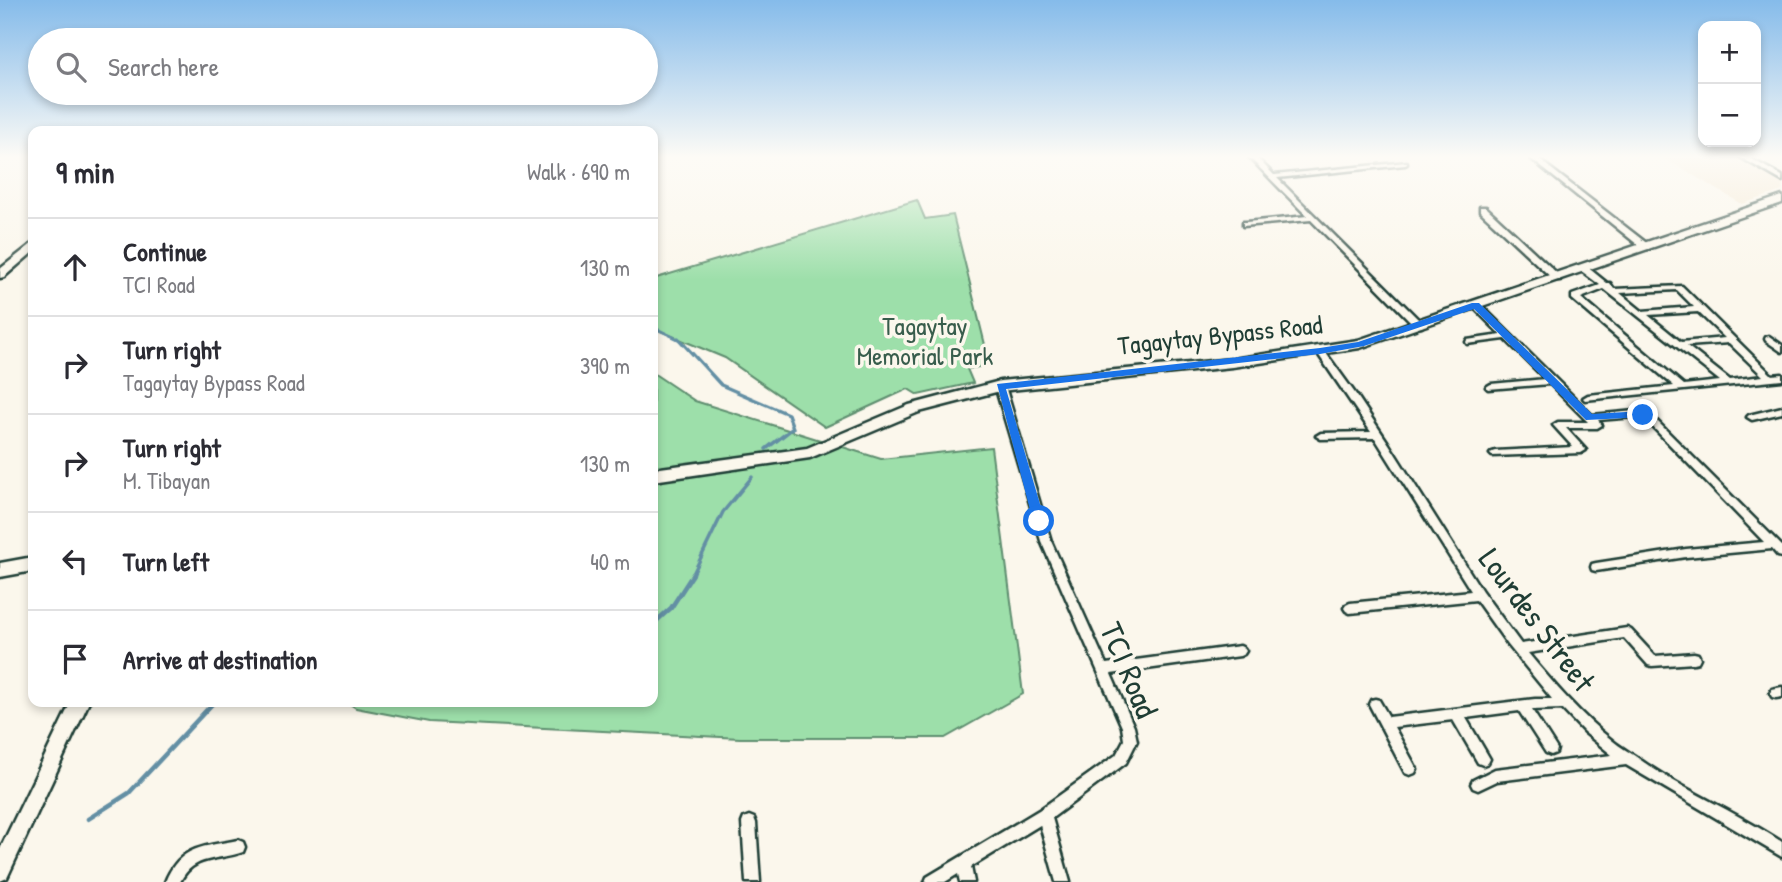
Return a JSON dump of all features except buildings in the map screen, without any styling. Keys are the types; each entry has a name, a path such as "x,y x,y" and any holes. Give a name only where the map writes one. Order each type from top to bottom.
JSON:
{"main road":[{"name":"Tagaytay Bypass Road","path":"658,474 810,453 914,408 1000,386 1320,351 1360,344 1782,199"},
{"path":"0,570 28,565"}],"street":[{"path":"1294,198 1419,325"},
{"path":"1585,198 1647,247"},
{"path":"1483,209 1557,278"},
{"path":"1246,224 1314,218"},
{"path":"2,272 28,250"},
{"path":"1583,268 1728,383"},
{"path":"1682,388 1575,297 1611,288 1679,288 1770,378"},
{"path":"1476,305 1597,425 1558,425 1581,450 1495,454"},
{"path":"1643,313 1700,309"},
{"path":"1470,342 1508,336"},
{"path":"1782,337 1769,338 1782,349"},
{"path":"1682,344 1731,340"},
{"name":"Lourdes Street","path":"1320,351 1480,595 1565,704 1590,730 1630,759 1782,850"},
{"path":"1588,398 1782,377"},
{"path":"1491,387 1553,381"},
{"name":"TCI Road","path":"932,882 1044,815 1121,759 1131,741 1128,727 1046,541 1000,386"},
{"path":"1752,417 1782,410"},
{"path":"1590,418 1635,414 1649,418 1778,549"},
{"path":"1321,436 1375,435"},
{"path":"1596,568 1686,553 1778,549"},
{"path":"1350,608 1480,595"},
{"path":"1520,649 1627,633 1651,661 1694,658"},
{"path":"1102,670 1240,651"},
{"path":"1375,704 1410,769"},
{"path":"1385,723 1522,706 1565,704"},
{"path":"1522,706 1552,749"},
{"path":"0,871 78,707"},
{"path":"1456,713 1483,759"},
{"path":"1478,785 1495,775 1630,759"},
{"path":"1044,815 1063,882"},
{"path":"749,823 752,882"},
{"path":"172,882 179,865 188,858 238,848"},
{"path":"963,863 967,882"}],"shaded area":[{"path":"1732,198 1760,198 1742,204"}],"green space":[{"name":"Tagaytay Memorial Park","path":"917,200 925,219 953,215 990,365 967,369 973,383 918,395 908,389 825,427 725,358 658,330 658,278"},
{"path":"658,376 695,401 881,459 991,447 1023,694 945,738 740,738 429,722 356,708 658,707"}],"waterway":[{"path":"658,329 680,340"},
{"path":"680,340 721,385 788,414 793,428 766,449"},
{"path":"693,574 723,512 752,477"},
{"path":"658,620 671,608 693,574"},
{"path":"88,819 129,793 209,707"}],"route":[{"path":"1039,521 1000,386 1232,363 1320,351 1360,344 1476,305 1590,418 1643,415"}]}
